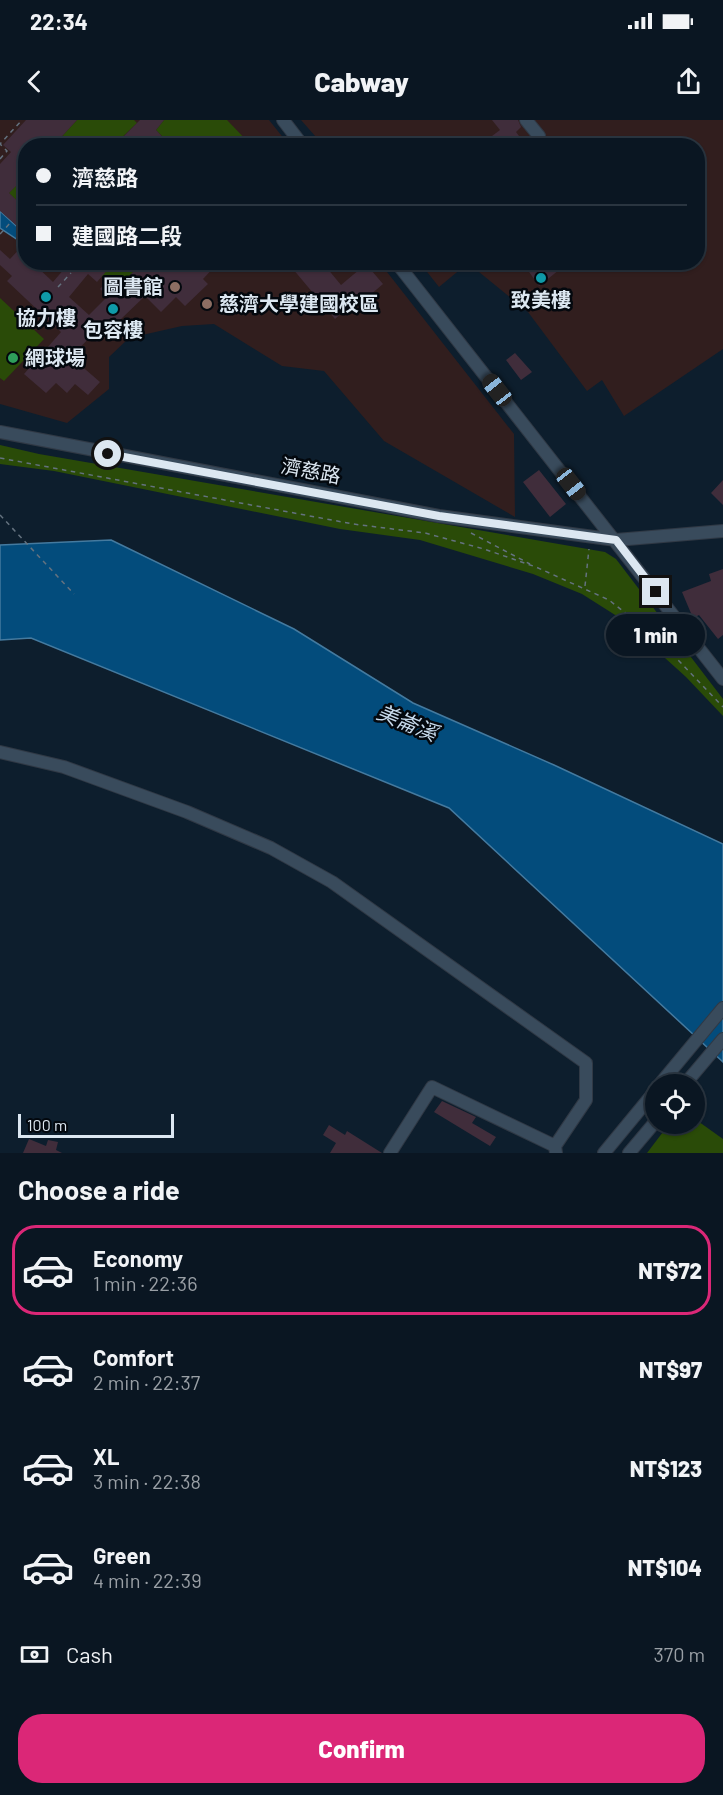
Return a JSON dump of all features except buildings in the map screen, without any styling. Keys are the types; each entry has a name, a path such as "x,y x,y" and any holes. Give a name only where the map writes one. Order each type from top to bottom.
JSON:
{"street":[{"path":"283,120 297,138"},
{"path":"526,120 539,136"},
{"path":"402,270 723,679"},
{"name":"濟慈路","path":"0,432 439,516 591,537 616,540 723,531"},
{"path":"0,752 64,767 187,812 271,849 332,882 586,1063 586,1100 556,1150 432,1087 390,1153"},
{"path":"668,1074 723,1008"},
{"path":"693,1074 723,1039"},
{"path":"604,1153 645,1103"},
{"path":"629,1153 645,1134"}],"path":[{"path":"0,159 7,151 0,144 22,120"},
{"path":"0,234 12,221"},
{"path":"58,286 71,273"},
{"path":"0,458 342,522 425,533 536,567 609,600 657,638 723,707"},
{"path":"0,515 74,594"},
{"path":"469,531 536,567"},
{"path":"584,587 591,537"}],"shaded area":[{"name":"慈濟大學建國校區","path":"0,120 269,120 283,138 18,138 18,270 385,270 514,434 515,517 384,441 324,371 282,366 214,324 182,326 129,338 109,357 109,389 67,423 0,404"},
{"path":"301,120 723,120 723,349 624,416 602,380 587,391 528,312 477,270 705,270 705,138 317,138"},
{"path":"426,270 460,270 439,287"}],"green space":[{"path":"77,120 134,120 137,123 121,138 60,138"},
{"path":"164,120 227,120 244,138 164,138 156,130"},
{"path":"18,183 18,202 9,193"},
{"path":"103,270 136,270 116,289 101,276"},
{"name":"網球場","path":"0,298 44,339 4,381 0,378"},
{"path":"0,445 39,454 605,552 616,559 723,699 723,716 686,677 623,620 582,594 533,574 420,540 340,529 54,471 0,464"},
{"path":"705,1126 723,1139 723,1153 647,1153 661,1134 705,1134"}],"water":[{"path":"0,211 18,228 18,240 0,228"},
{"name":"美崙溪","path":"111,540 294,629 413,703 554,765 723,844 723,1062 449,808 31,638 0,640 0,545"}],"place":[{"name":"致美樓","path":"541,278"},
{"name":"圖書館","path":"175,287"},
{"name":"協力樓","path":"46,297"},
{"name":"慈濟大學建國校區","path":"207,304"},
{"name":"包容樓","path":"113,309"},
{"name":"網球場","path":"13,358"}],"route":[{"path":"108,454 439,516 616,540 656,592"}]}
